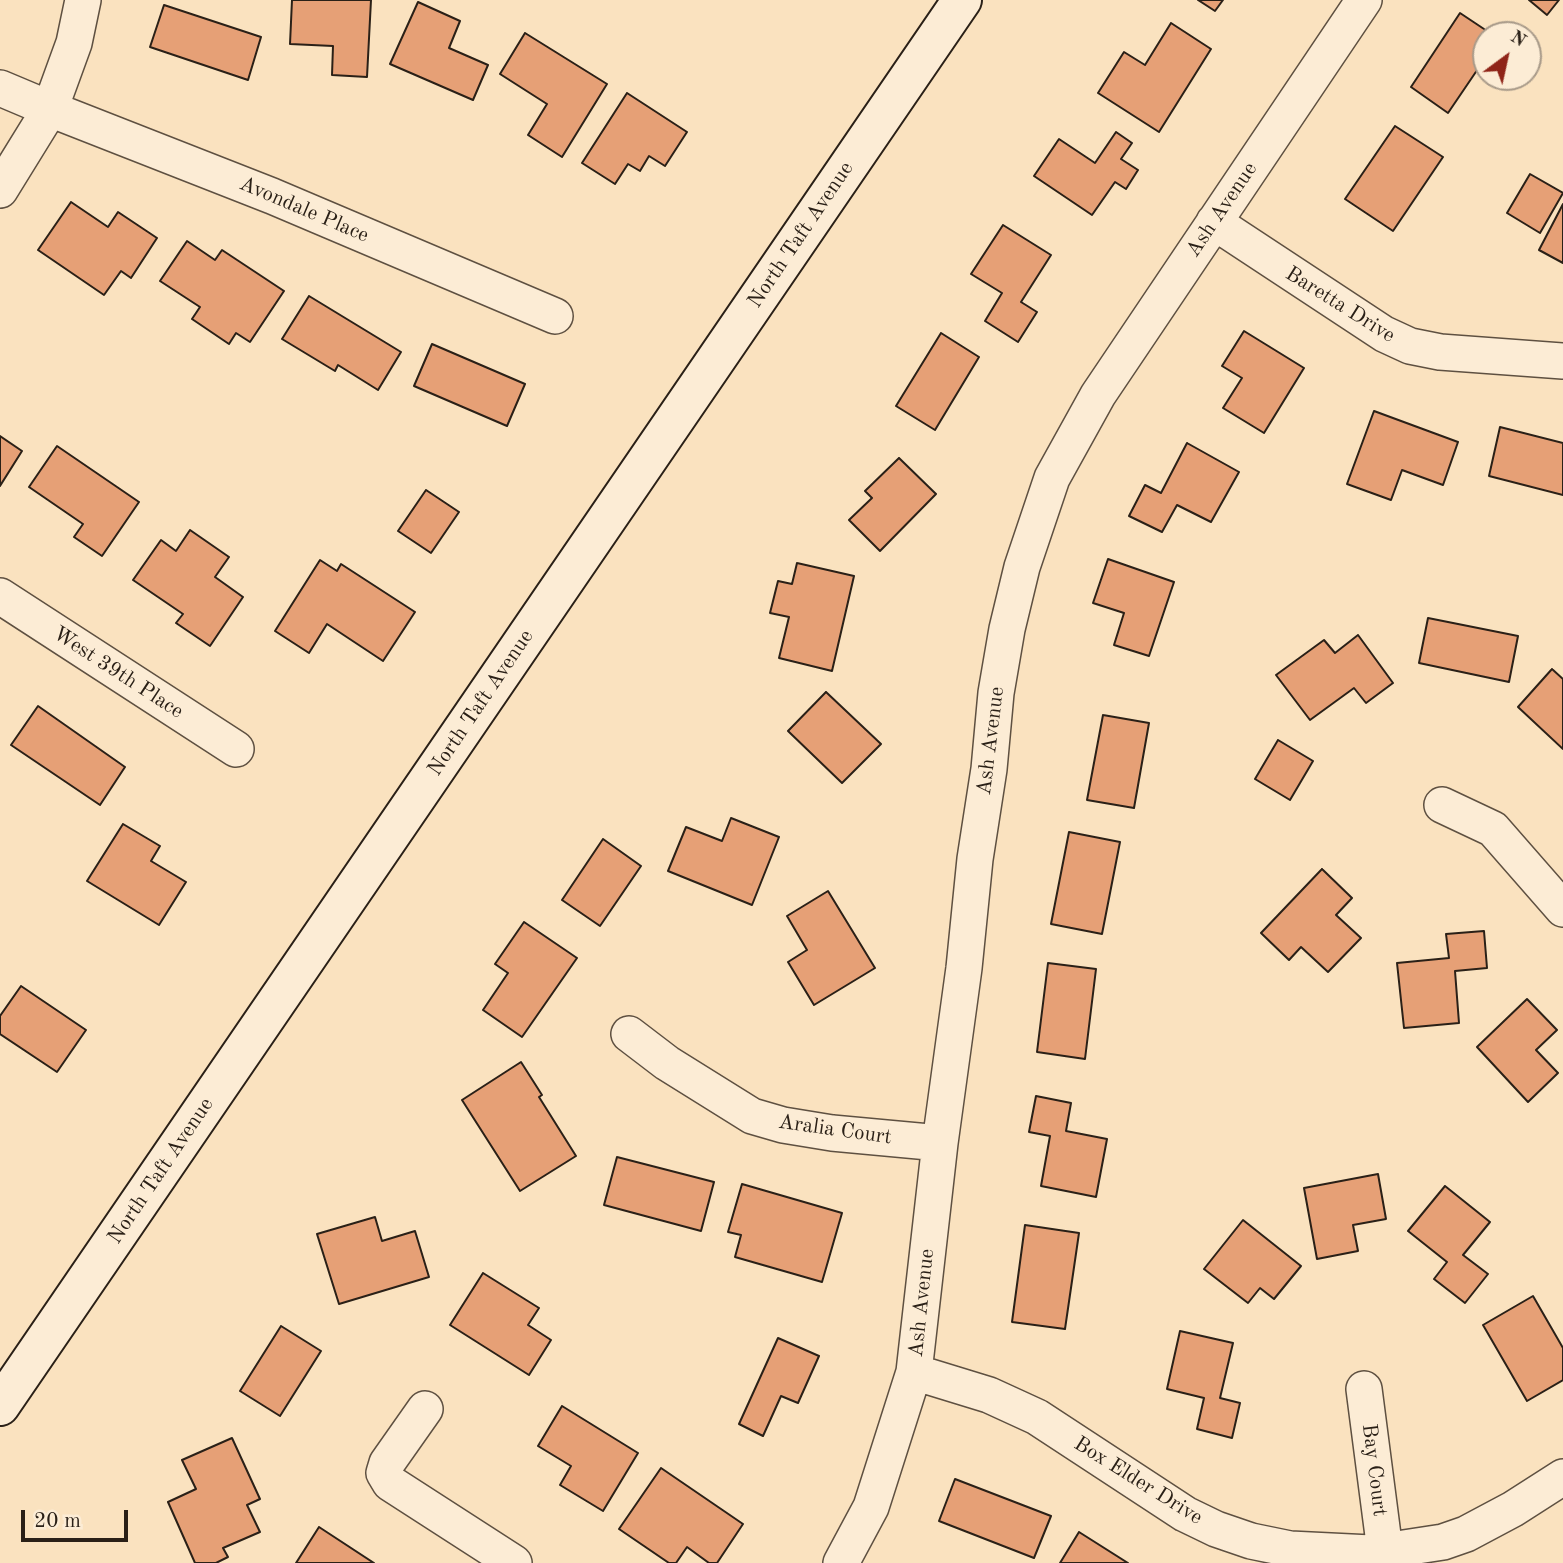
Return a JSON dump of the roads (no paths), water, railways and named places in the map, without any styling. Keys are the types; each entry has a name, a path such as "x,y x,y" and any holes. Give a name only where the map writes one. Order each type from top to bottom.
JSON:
{"main road":[{"name":"North Taft Avenue","path":"0,1406 962,0"}],"street":[{"path":"0,190 50,109 74,43 83,0"},
{"name":"Ash Avenue","path":"841,1563 871,1507 914,1372 975,859 989,769 996,693 1007,629 1022,567 1052,478 1098,394 1364,0"},
{"name":"Avondale Place","path":"0,88 272,196 555,316"},
{"name":"Baretta Drive","path":"1214,222 1384,334 1410,346 1440,352 1563,361"},
{"name":"West 39th Place","path":"0,596 236,749"},
{"path":"1442,805 1493,829 1563,909"},
{"name":"Aralia Court","path":"629,1034 667,1063 752,1116 783,1125 832,1133 940,1143"},
{"name":"Box Elder Drive","path":"914,1372 989,1395 1037,1416 1185,1514 1216,1529 1251,1541 1290,1549 1342,1553 1385,1551 1443,1542 1466,1534 1513,1509 1563,1477"},
{"name":"Bay Court","path":"1364,1389 1385,1551"},
{"path":"425,1409 387,1463 384,1473 390,1483 513,1563"}]}
